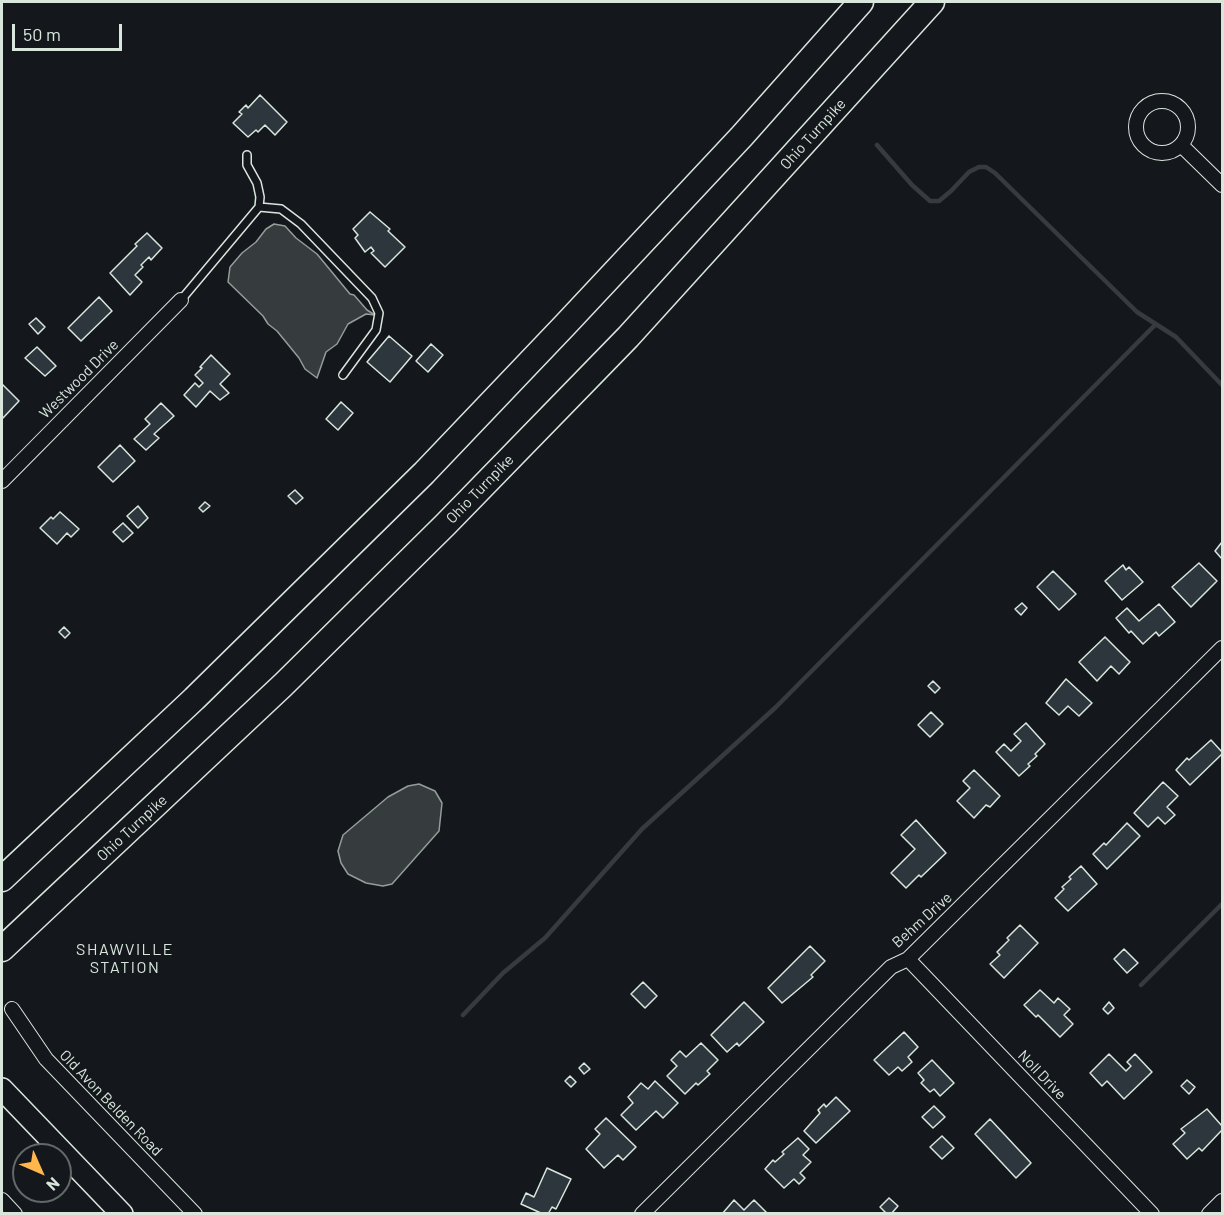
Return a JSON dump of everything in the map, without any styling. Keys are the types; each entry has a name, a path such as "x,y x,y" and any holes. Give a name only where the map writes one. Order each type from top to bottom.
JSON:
{"highway":[{"path":"2,879 194,699 424,473 574,316 741,136 861,2"},
{"name":"Ohio Turnpike","path":"2,949 283,685 453,516 636,328 932,2"}],"main road":[{"path":"2,1089 122,1214"}],"street":[{"path":"1181,145 1222,185"},
{"name":"Westwood Drive","path":"2,481 181,300"},
{"name":"Behm Drive","path":"642,1214 891,966 908,959 1222,648"},
{"name":"Noll Drive","path":"908,959 1152,1214"},
{"name":"Old Avon Belden Road","path":"12,1009 46,1059 195,1214"},
{"path":"2,1200 15,1214"},
{"path":"1209,1214 1222,1201"}],"lane":[{"path":"181,300 259,207 260,197 257,183 247,165 247,155"},
{"path":"259,207 281,209 301,224 372,298 379,313 376,330 343,375"}],"shaded area":[{"path":"274,224 285,226 317,254 350,294 354,295 367,310 375,315 366,314 348,324 337,344 326,352 317,378 305,369 277,331 228,282 230,267 266,229"},
{"path":"419,784 435,791 442,803 439,831 392,884 383,886 366,883 348,874 341,863 338,851 343,835 388,797 408,786"}],"building":[{"path":"260,95 287,122 275,135 265,125 248,137 233,123 242,114 239,112 246,105 248,108"},
{"path":"370,212 390,229 388,231 405,247 385,267 371,253 374,251 371,247 365,252 355,238 358,235 353,229"},
{"path":"147,233 162,248 151,260 149,257 141,265 143,267 135,275 142,282 130,295 110,273"},
{"path":"99,297 112,311 81,341 68,328"},
{"path":"36,318 45,327 38,334 29,324"},
{"path":"389,336 412,356 390,382 367,362"},
{"path":"431,344 443,355 428,372 416,361"},
{"path":"37,347 56,366 45,376 25,358"},
{"path":"211,355 230,374 220,384 229,393 220,400 210,391 196,407 184,395 195,383 199,387 203,383 195,375"},
{"path":"2,384 19,401 3,418 2,416"},
{"path":"341,402 353,413 338,430 326,419"},
{"path":"161,403 174,416 154,434 159,438 146,450 134,439 150,424 145,419"},
{"path":"120,445 135,461 113,482 98,467"},
{"path":"295,490 303,498 296,504 288,496"},
{"path":"205,502 210,506 203,512 199,508"},
{"path":"138,506 148,518 138,528 127,516"},
{"path":"60,512 79,529 71,537 67,533 57,544 40,528"},
{"path":"123,523 133,533 123,542 113,532"},
{"path":"1222,542 1222,559 1215,551"},
{"path":"1199,563 1217,581 1191,607 1172,587"},
{"path":"1123,565 1126,570 1129,567 1143,582 1122,600 1105,581"},
{"path":"1053,571 1076,594 1059,610 1037,587"},
{"path":"1022,603 1027,608 1021,615 1015,609"},
{"path":"1159,604 1175,622 1159,636 1156,632 1143,644 1116,618 1127,608 1139,621"},
{"path":"64,627 70,633 65,638 59,632"},
{"path":"1105,637 1130,662 1119,674 1111,666 1097,681 1079,662"},
{"path":"1066,679 1092,703 1079,716 1068,706 1059,715 1046,703"},
{"path":"933,681 940,688 935,693 928,686"},
{"path":"931,712 943,724 930,737 918,725"},
{"path":"1026,723 1045,744 1028,764 1030,766 1019,776 996,752 1004,744 1011,751 1021,741 1014,734"},
{"path":"1211,740 1222,754 1190,785 1176,770 1187,758 1189,760"},
{"path":"974,770 1000,796 990,807 986,805 974,818 957,801 970,788 963,781"},
{"path":"1163,782 1178,796 1167,807 1175,815 1165,824 1158,817 1148,827 1134,813"},
{"path":"916,820 946,853 906,888 891,873 915,849 901,835"},
{"path":"1127,823 1140,836 1107,869 1093,854 1104,843 1106,845"},
{"path":"1081,866 1097,884 1068,911 1055,898 1071,879 1069,877"},
{"path":"1020,925 1038,943 1004,978 990,964 1000,955 997,952"},
{"path":"810,946 825,961 811,975 813,977 782,1003 768,988"},
{"path":"1124,949 1138,963 1127,973 1114,959"},
{"path":"643,982 657,996 645,1008 631,994"},
{"path":"1040,990 1054,1003 1058,998 1070,1009 1064,1015 1073,1024 1060,1037 1038,1015 1036,1017 1024,1005"},
{"path":"744,1002 764,1022 739,1046 737,1043 727,1052 711,1035"},
{"path":"1109,1002 1114,1008 1108,1014 1103,1009"},
{"path":"904,1032 918,1047 908,1057 912,1062 902,1071 898,1067 889,1075 874,1060"},
{"path":"701,1043 718,1060 707,1071 710,1074 685,1094 667,1076 677,1066 671,1060 680,1051 686,1057"},
{"path":"1109,1054 1126,1071 1131,1066 1127,1062 1135,1054 1152,1072 1124,1099 1107,1081 1102,1086 1090,1073"},
{"path":"932,1060 954,1083 940,1096 934,1089 930,1092 921,1083 924,1080 918,1073"},
{"path":"584,1063 590,1069 584,1074 579,1068"},
{"path":"570,1076 576,1082 571,1087 565,1081"},
{"path":"1187,1080 1195,1087 1189,1094 1181,1086"},
{"path":"655,1081 678,1103 663,1118 656,1111 636,1130 621,1115 633,1103 628,1097 641,1083 648,1089"},
{"path":"836,1097 850,1111 816,1143 804,1131 820,1113 818,1110 824,1104 826,1107"},
{"path":"934,1106 945,1117 933,1128 922,1117"},
{"path":"1207,1109 1222,1126 1222,1130 1202,1151 1199,1148 1187,1159 1173,1144 1185,1133 1181,1129"},
{"path":"606,1118 636,1147 623,1160 618,1155 604,1168 586,1149 600,1134 595,1129"},
{"path":"990,1119 1031,1163 1016,1178 975,1134"},
{"path":"942,1136 954,1148 942,1159 930,1147"},
{"path":"798,1138 809,1149 803,1155 811,1162 800,1173 805,1178 799,1184 794,1179 784,1188 765,1169 773,1160 775,1162 784,1154 782,1152"},
{"path":"547,1168 571,1179 556,1209 552,1207 548,1214 543,1214 521,1204 526,1193 534,1197"},
{"path":"889,1198 898,1206 891,1214 887,1214 880,1207"},
{"path":"734,1200 744,1210 754,1200 768,1214 722,1214"}],"waterway":[{"path":"877,145 912,185 930,201 939,201 969,172 979,167 986,167 995,173 1137,312 1176,337 1222,385"},
{"path":"463,1015 503,973 545,938 642,829 776,707 1155,325"},
{"path":"1141,985 1222,904"}],"district":[{"name":"SHAWVILLE STATION","path":"125,959"}]}
